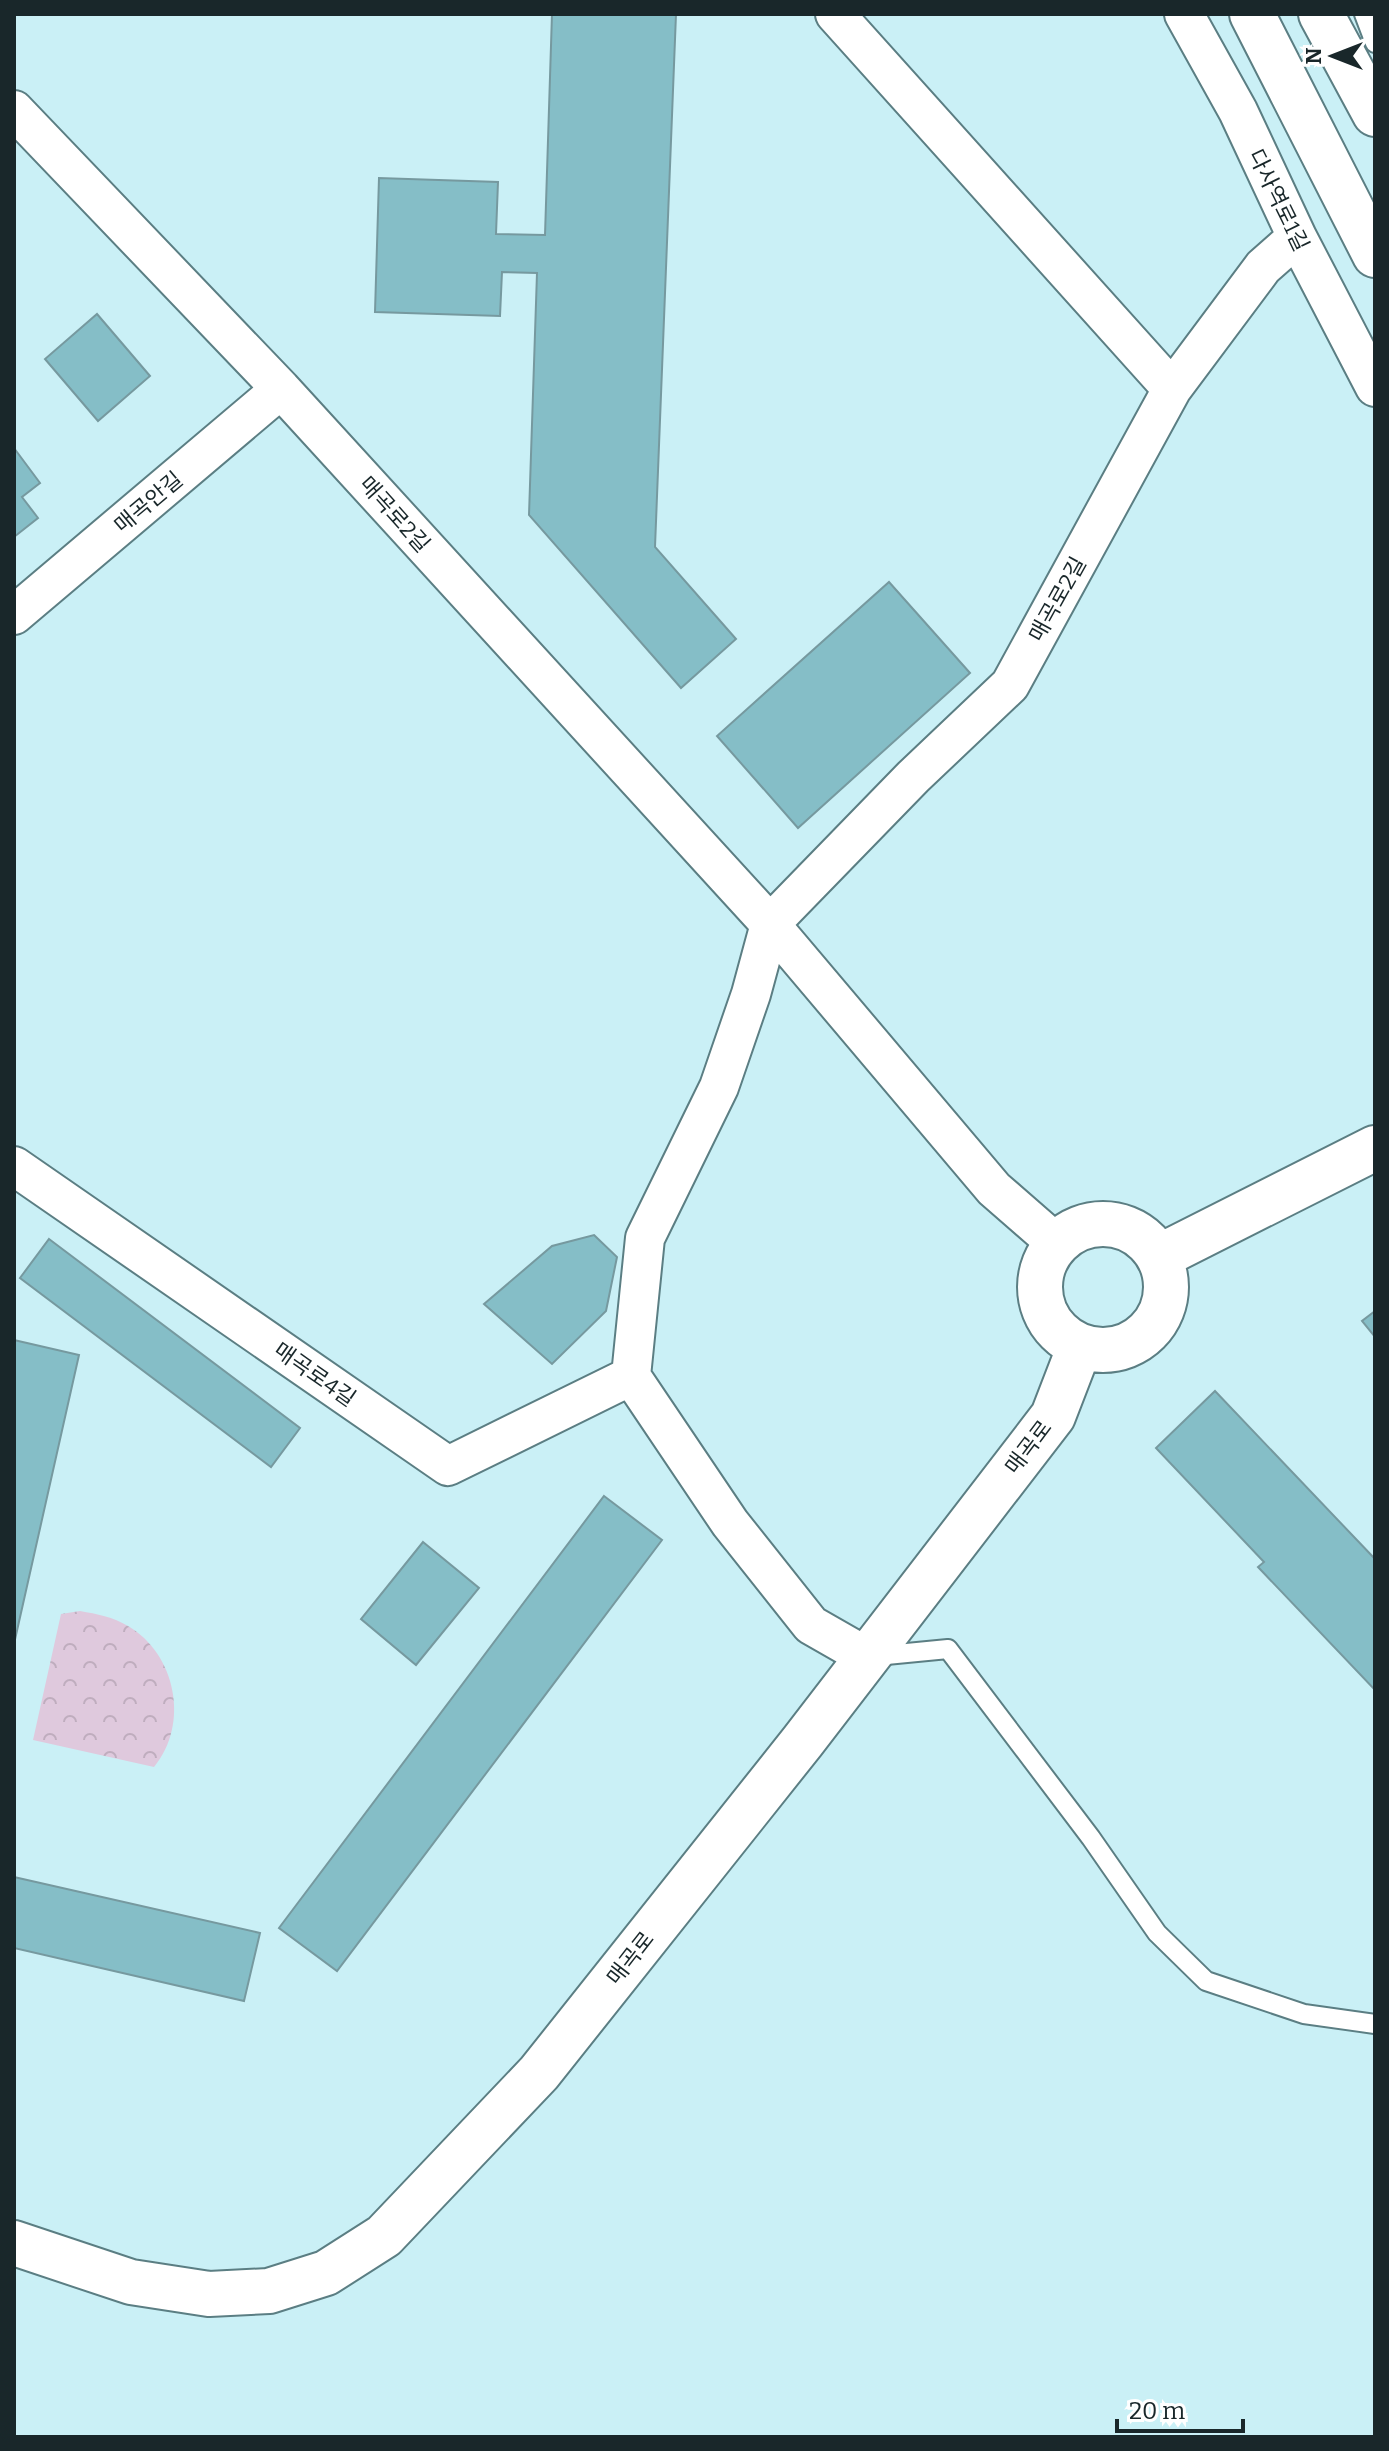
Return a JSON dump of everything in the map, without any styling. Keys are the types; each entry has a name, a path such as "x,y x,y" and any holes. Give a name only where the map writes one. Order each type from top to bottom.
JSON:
{"street":[{"path":"835,14 1172,389"},
{"name":"다사역로1길","path":"1184,14 1238,111 1297,237 1375,387"},
{"path":"1252,14 1375,255"},
{"path":"1321,14 1375,114"},
{"name":"매곡로2길","path":"14,110 281,389 770,924 994,1189 1056,1243"},
{"name":"매곡로2길","path":"770,924 913,777 1010,685 1172,389 1263,267 1297,237"},
{"name":"매곡안길","path":"14,615 281,389"},
{"path":"770,924 751,994 719,1087 645,1238 631,1376 730,1523 811,1625 867,1657"},
{"path":"1159,1257 1375,1148"},
{"name":"매곡로4길","path":"14,1166 448,1466 631,1376"},
{"path":"1110,1224 1129,1229 1145,1239 1159,1257 1166,1278 1165,1300 1156,1320 1142,1336 1123,1347 1101,1350 1080,1346 1061,1334 1047,1317 1041,1299 1040,1279 1045,1260 1056,1243 1072,1231 1090,1225 1110,1224"},
{"name":"매곡로","path":"14,2243 131,2282 209,2294 269,2291 326,2273 384,2236 539,2073 867,1657 1053,1416 1080,1346"}],"lane":[{"path":"1364,14 1375,43"},
{"path":"867,1657 948,1649 1091,1838 1157,1933 1206,1981 1304,2014 1375,2024"}],"green space":[{"path":"80,1611 111,1618 128,1626 144,1638 167,1672 174,1711 172,1731 154,1767 33,1740 61,1614"}],"building":[{"path":"552,14 676,14 655,547 736,639 681,688 529,515 537,273 502,272 500,316 375,312 379,178 498,182 496,234 545,235"},
{"path":"97,314 150,376 98,421 45,359"},
{"path":"14,448 40,483 22,497 38,518 14,537"},
{"path":"889,582 970,673 798,828 717,736"},
{"path":"594,1235 617,1257 606,1311 552,1364 484,1304 552,1246"},
{"path":"49,1239 300,1428 271,1467 20,1278"},
{"path":"1375,1311 1375,1337 1362,1321"},
{"path":"14,1340 79,1355 14,1644"},
{"path":"1215,1391 1375,1559 1375,1690 1258,1567 1264,1562 1156,1448"},
{"path":"604,1496 662,1540 337,1971 279,1928"},
{"path":"423,1542 479,1588 416,1665 361,1619"},
{"path":"14,1877 260,1933 244,2001 14,1948"}]}
